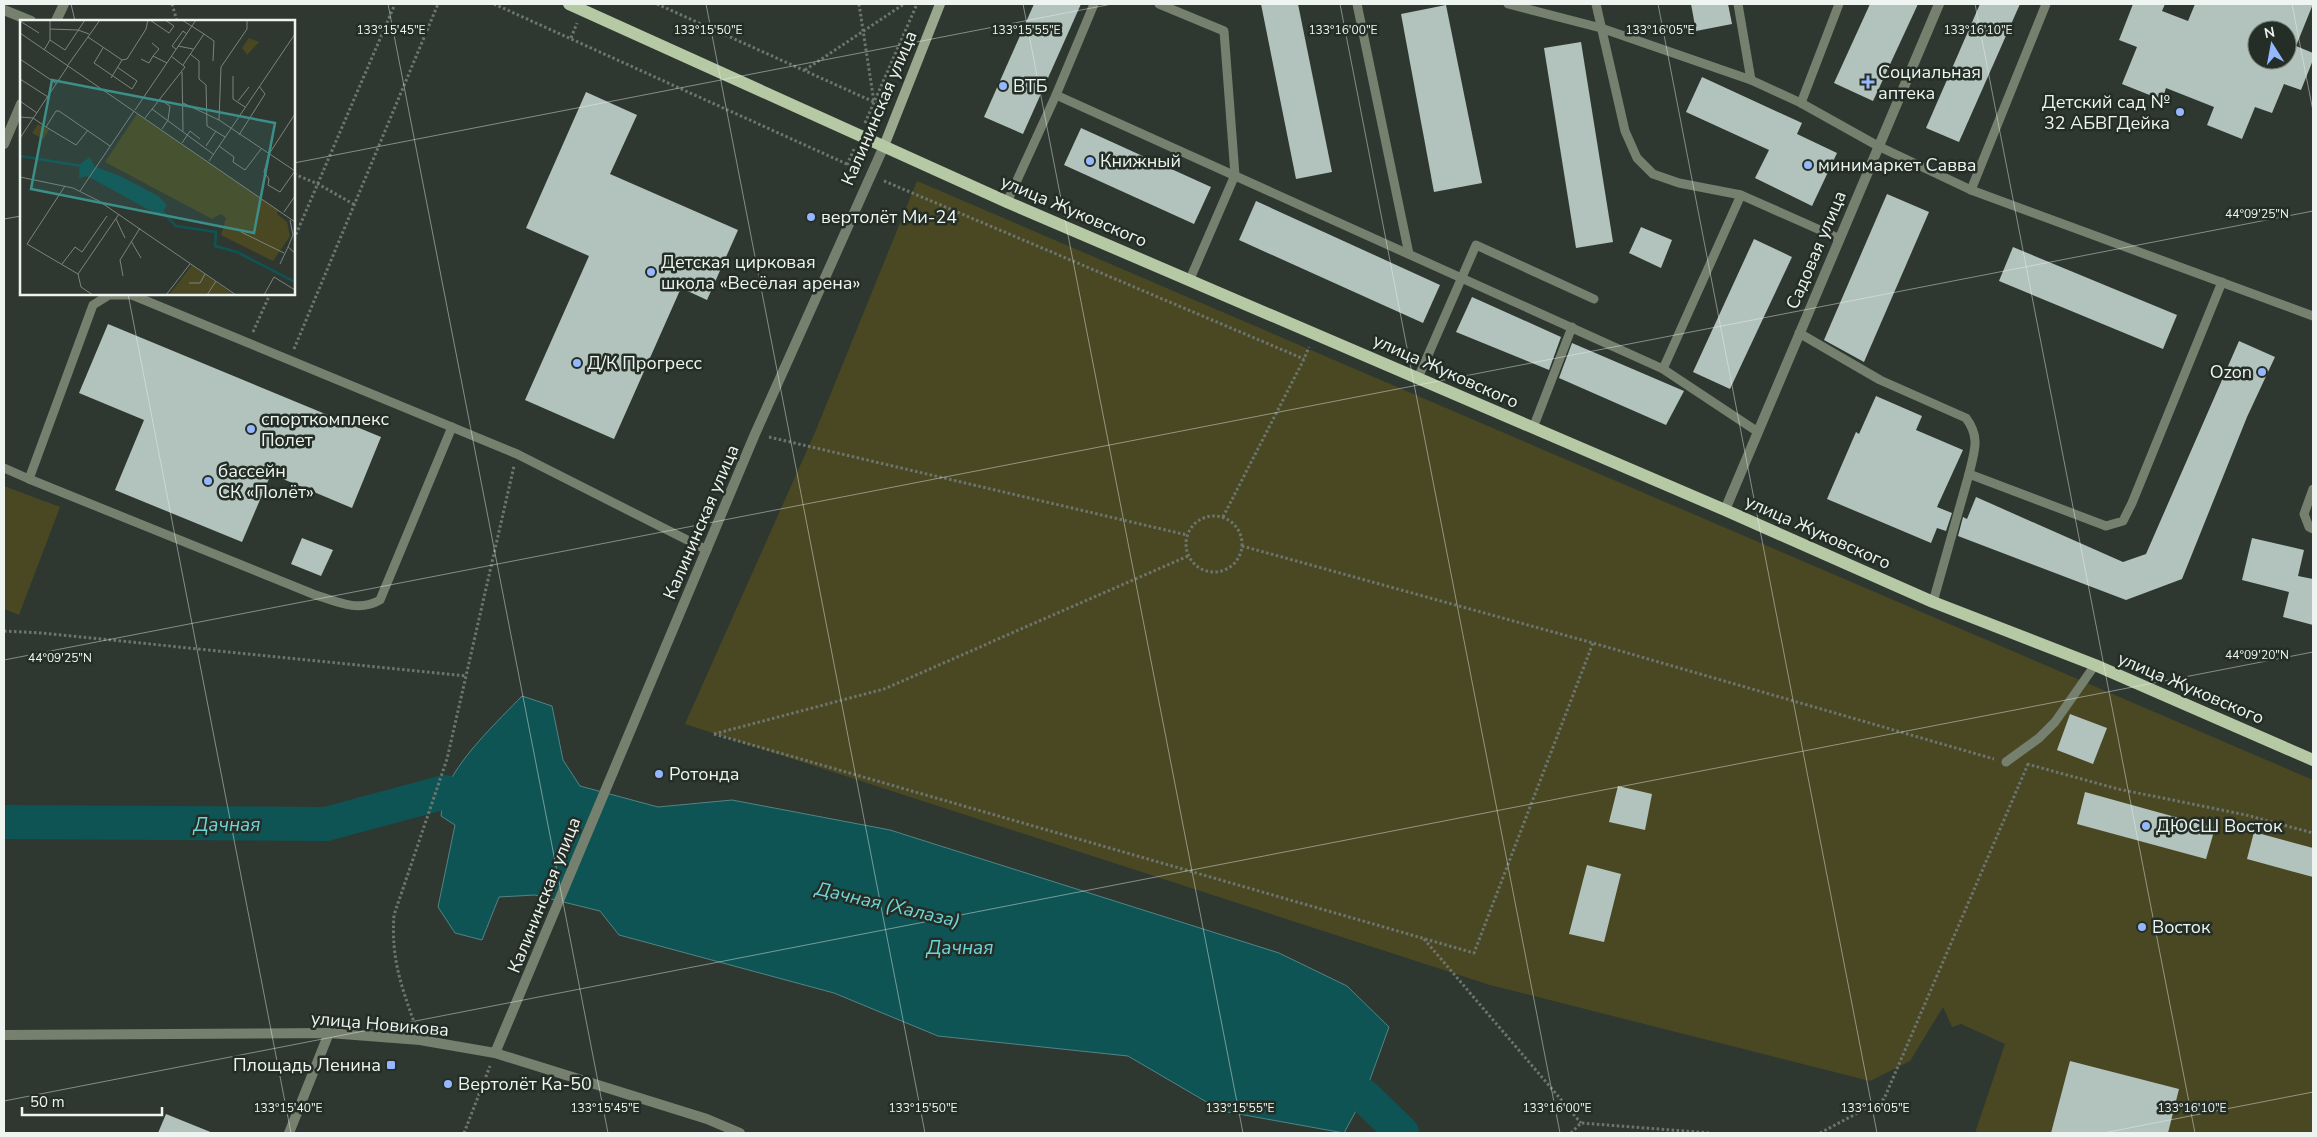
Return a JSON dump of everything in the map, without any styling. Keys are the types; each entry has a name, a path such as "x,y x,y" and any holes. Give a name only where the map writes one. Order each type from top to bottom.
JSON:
{"main road":[{"name":"улица Жуковского","path":"569,4 1007,202 1314,332 1933,602 2095,665 2313,760"},
{"name":"Калининская улица","path":"884,146 940,4"}],"street":[{"path":"56,20 64,4"},
{"name":"Садовая улица","path":"1725,510 1838,238 1939,4"},
{"path":"4,10 29,20"},
{"path":"4,144 20,106"},
{"name":"Калининская улица","path":"495,1053 543,935 756,434 884,146"},
{"path":"289,1133 329,1033"},
{"name":"улица Новикова","path":"4,1035 329,1033 420,1040 495,1053 707,1119 740,1133"}],"lane":[{"path":"1007,202 1056,95 1094,4"},
{"path":"1159,4 1224,32 1235,175 1190,279"},
{"path":"1357,4 1409,254"},
{"path":"1508,4 1601,28 1751,80 1801,103 1878,146 1971,190 2313,316"},
{"path":"1596,4 1625,131 1637,158 1653,174 1679,183 1741,195 1838,238"},
{"path":"1738,4 1751,80"},
{"path":"1801,103 1839,4"},
{"path":"1971,190 2046,4"},
{"path":"1056,95 1663,368 1758,432"},
{"path":"1663,368 1741,195"},
{"path":"1418,378 1476,245 1594,299"},
{"path":"1969,474 2106,526 2123,521 2222,282"},
{"path":"29,479 93,305 110,295 132,295 517,454 707,550"},
{"path":"1533,428 1572,327"},
{"path":"1799,333 1880,380 1966,418 1974,428 1976,442 1969,474 1933,602"},
{"path":"4,468 313,594 342,604 362,606 371,605 380,600 452,428"},
{"path":"2313,489 2304,514 2310,527 2313,529"},
{"path":"2006,762 2039,738 2050,727 2095,665"}],"path":[{"path":"172,4 177,20"},
{"path":"295,237 395,4"},
{"path":"290,359 438,4"},
{"path":"494,4 847,165 1304,359"},
{"path":"658,4 897,113"},
{"path":"859,4 874,102"},
{"path":"804,70 904,4"},
{"path":"847,165 917,4"},
{"path":"295,174 318,184 355,205"},
{"path":"249,342 270,295"},
{"path":"1222,517 1304,359 1314,332"},
{"path":"756,434 1187,535"},
{"path":"420,1040 397,973 392,934 394,915 425,819 447,759 517,454"},
{"path":"1214,516 1222,517 1231,521 1238,528 1242,546 1235,563 1228,569 1219,572 1201,570 1188,556 1185,549 1187,535 1197,521 1214,516"},
{"path":"1242,546 1593,643 2006,762 2028,764 2118,789 2246,815 2313,833"},
{"path":"1188,556 884,689 714,734 1474,953 1593,643"},
{"path":"4,631 41,633 466,676"},
{"path":"1820,1133 1884,1099 2028,764"},
{"path":"1424,939 1581,1123 1710,1133"},
{"path":"464,1133 495,1053"},
{"path":"1571,1133 1581,1123"}],"shaded area":[{"path":"917,181 2313,780 2313,1133 1975,1133 2005,1044 1961,1024 1952,1027 1943,1007 1910,1061 1870,1081 1490,985 685,724 816,430"},
{"path":"4,486 60,507 19,615 4,609"}],"water":[{"name":"Дачная","path":"522,696 552,706 563,760 580,786 658,807 732,800 890,830 1279,953 1347,986 1389,1027 1364,1096 1344,1133 1222,1111 1128,1056 938,1036 834,993 619,935 600,911 535,895 499,897 482,940 455,933 438,907 455,825 441,816 445,793 450,781 468,755"}],"building":[{"path":"1034,4 1081,4 1023,134 984,117"},
{"path":"1261,4 1298,4 1332,172 1296,179"},
{"path":"1691,4 1728,4 1732,24 1696,31"},
{"path":"1870,4 1918,4 1873,101 1834,83"},
{"path":"1980,4 2020,4 1959,142 1926,128"},
{"path":"2133,4 2165,4 2162,11 2188,21 2195,4 2313,4 2297,44 2297,20 2247,20 2247,70 2297,70 2297,46 2313,53 2313,60 2301,90 2284,84 2272,113 2255,107 2242,139 2207,125 2214,107 2166,88 2162,100 2122,84 2137,47 2119,40"},
{"path":"1446,5 1482,183 1434,192 1401,14"},
{"path":"1581,42 1613,242 1576,248 1544,48"},
{"path":"1702,77 1802,123 1797,134 1837,153 1812,206 1755,178 1769,150 1686,112"},
{"name":"Детская цирковая школа «Весёлая арена»","path":"586,92 637,115 610,174 738,230 707,300 681,288 614,439 525,400 589,256 526,228"},
{"path":"1081,128 1211,187 1194,224 1064,165"},
{"path":"1887,194 1929,212 1864,362 1824,340"},
{"path":"1256,201 1440,285 1423,323 1239,240"},
{"path":"1641,227 1672,240 1661,268 1629,253"},
{"path":"1754,239 1792,257 1730,389 1693,372"},
{"path":"2013,247 2177,315 2163,349 1999,281"},
{"path":"1472,297 1561,337 1549,370 1456,332"},
{"name":"спорткомплекс Полет","path":"108,324 381,437 352,508 271,474 242,542 115,490 144,420 79,393"},
{"path":"2239,341 2275,357 2247,417 2182,579 2126,600 1958,536 1963,517 1967,519 1976,497 2123,562 2146,554"},
{"path":"1572,343 1684,391 1666,425 1559,378"},
{"path":"1876,396 1922,416 1916,430 1963,450 1937,507 1952,513 1946,531 1937,528 1931,543 1827,499 1856,432 1859,434"},
{"path":"302,538 333,550 321,576 291,564"},
{"path":"2252,538 2304,550 2298,576 2313,579 2313,625 2283,617 2289,592 2242,580"},
{"path":"2070,714 2107,728 2093,764 2057,750"},
{"path":"1618,786 1652,794 1645,830 1609,822"},
{"name":"ДЮСШ Восток","path":"2085,792 2215,828 2206,859 2077,824"},
{"path":"2254,832 2313,848 2313,877 2247,859"},
{"path":"1587,865 1621,874 1604,942 1569,934"},
{"path":"2070,1061 2179,1089 2168,1133 2051,1133"},
{"path":"166,1114 213,1133 158,1133"}],"waterway":[{"name":"Дачная","path":"4,822 326,824 445,792 487,809"},
{"name":"Дачная (Халаза)","path":"1318,1087 1364,1096 1402,1133"}],"place":[{"name":"Социальная аптека","path":"1868,82"},
{"name":"ВТБ","path":"1003,86"},
{"name":"Детский сад № 32 АБВГДейка","path":"2180,112"},
{"name":"Книжный","path":"1090,161"},
{"name":"минимаркет Савва","path":"1808,165"},
{"name":"вертолёт Ми-24","path":"811,217"},
{"name":"Детская цирковая школа «Весёлая арена»","path":"651,272"},
{"name":"Д/К Прогресс","path":"577,363"},
{"name":"Ozon","path":"2262,372"},
{"name":"спорткомплекс Полет","path":"251,429"},
{"name":"бассейн СК «Полёт»","path":"208,481"},
{"name":"Ротонда","path":"659,774"},
{"name":"ДЮСШ Восток","path":"2146,826"},
{"name":"Восток","path":"2142,927"},
{"name":"Площадь Ленина","path":"391,1065"},
{"name":"Вертолёт Ка-50","path":"448,1084"}]}
